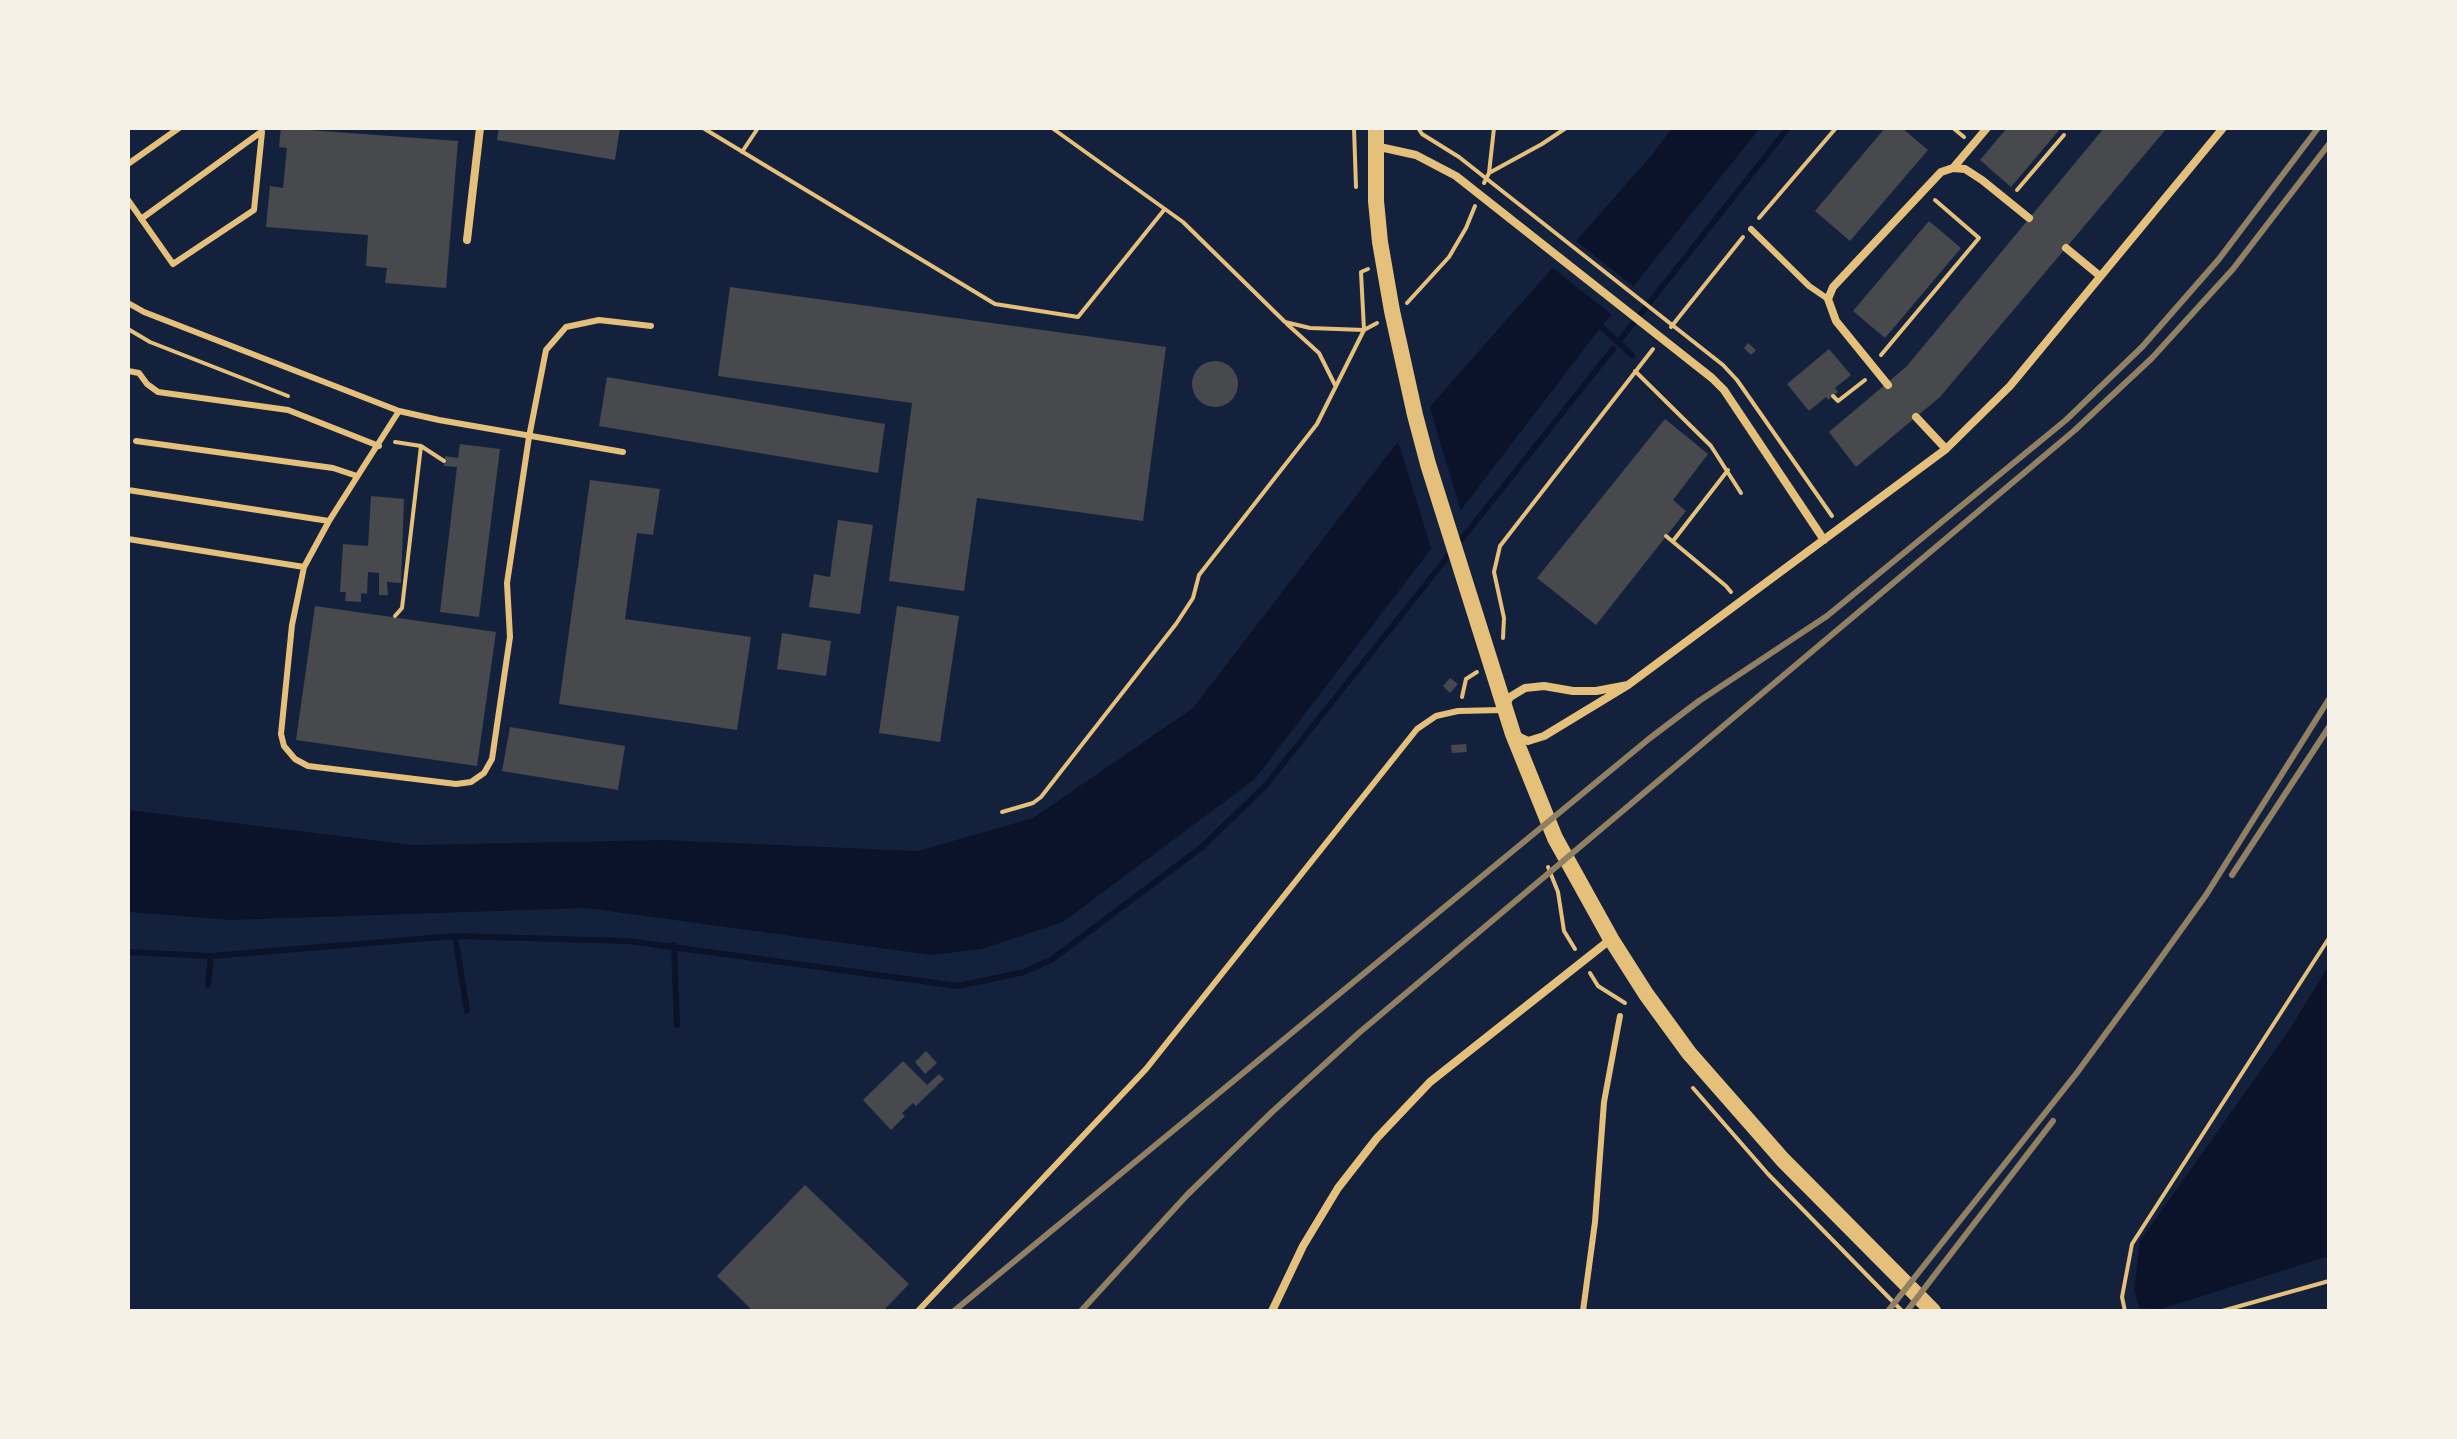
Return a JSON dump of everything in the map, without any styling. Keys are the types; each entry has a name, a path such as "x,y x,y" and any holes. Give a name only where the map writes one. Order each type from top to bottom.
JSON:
{"main road":[{"path":"1376,128 1376,201 1386,274 1403,364 1428,464 1513,734 1555,838 1611,939 1655,1006 1731,1102 1783,1160 1933,1311"}],"street":[{"path":"467,240 480,128"},
{"path":"1953,168 1987,128"},
{"path":"1628,685 1596,691 1544,686 1525,688 1510,697 1502,710 1503,723 1512,735 1528,741 1544,736 1628,685 1946,449 2010,386 2223,128"},
{"path":"1375,146 1416,155 1456,176 1706,373 1724,390 1824,540"},
{"path":"1888,385 1836,321 1828,299 1833,287 1941,172 1953,168 1965,169 2029,218"},
{"path":"2066,248 2100,276"},
{"path":"1916,417 1946,449"},
{"path":"1272,1311 1310,1234 1338,1188 1377,1138 1430,1082 1611,939"}],"lane":[{"path":"128,164 179,128"},
{"path":"141,219 261,130"},
{"path":"128,200 173,264 254,210 261,130"},
{"path":"1751,229 1809,286 1828,299"},
{"path":"128,303 399,411 623,452"},
{"path":"399,411 329,521 304,567 292,625 281,734 284,746 295,759 308,766 456,784 471,782 484,773 492,759 510,637 507,583 529,437 546,350 566,327 599,320 651,326"},
{"path":"128,371 139,373 158,392 288,410 358,435 379,446"},
{"path":"136,441 333,468 357,476"},
{"path":"128,490 329,521"},
{"path":"128,539 304,567"},
{"path":"918,1311 1146,1069 1417,729 1436,716 1458,711 1502,710"},
{"path":"1583,1311 1595,1222 1604,1102 1620,1016"}],"path":[{"path":"703,128 995,304 1078,317 1164,210"},
{"path":"742,152 758,128"},
{"path":"1052,128 1183,222 1319,353 1335,385"},
{"path":"1418,128 1716,359 1737,380 1840,528"},
{"path":"1487,128 1493,136"},
{"path":"1483,186 1489,173 1494,128"},
{"path":"1489,173 1552,139 1566,128"},
{"path":"2008,201 2064,135"},
{"path":"2054,136 2059,141"},
{"path":"2041,151 2047,156"},
{"path":"2029,165 2035,170"},
{"path":"2017,179 2022,184"},
{"path":"1833,396 1838,401 1873,369 1979,238 1922,190"},
{"path":"1398,312 1449,257 1466,228 1477,200"},
{"path":"1002,812 1033,803 1041,797 1187,609 1199,575 1210,559 1317,424 1364,330 1361,272 1369,268"},
{"path":"1939,274 1944,279"},
{"path":"1908,311 1914,315"},
{"path":"1285,322 1310,328 1364,330 1387,318"},
{"path":"1377,322 1379,333"},
{"path":"128,329 150,342 297,399"},
{"path":"1635,371 1711,446 1741,493"},
{"path":"385,436 395,442 421,446 444,461"},
{"path":"395,616 402,608 421,446"},
{"path":"1672,541 1728,470"},
{"path":"401,533 411,533"},
{"path":"1666,536 1726,586"},
{"path":"1472,658 1476,673"},
{"path":"1544,855 1558,892 1564,931 1598,986 1631,1009"},
{"path":"2125,1311 2122,1297 2132,1244 2329,938"},
{"path":"1685,1078 1768,1174 1902,1311"},
{"path":"2222,1311 2329,1281"}],"water":[{"path":"1672,128 1760,128 1601,327 1255,779 1063,922 982,949 932,955 586,908 231,920 128,912 128,810 413,845 664,840 918,851 1033,818 1193,708 1389,453 1651,156"},
{"path":"2329,965 2329,1256 2161,1309 2139,1308 2134,1289 2140,1241 2288,1032"}],"pier":[{"path":"1572,238 1637,289 1615,317 1549,265"},
{"path":"1428,402 1462,515 1433,554 1397,438"}],"building":[{"path":"281,128 458,141 446,288 385,283 387,268 366,266 368,235 266,227 270,186 283,188 287,148 279,147"},
{"path":"499,128 620,128 615,160 497,140"},
{"path":"1885,128 1902,128 1928,150 1850,241 1815,211"},
{"path":"2007,128 2060,129 2011,187 1980,160"},
{"path":"2104,128 2167,128 1940,397 1856,467 1829,432 1907,366"},
{"path":"1929,221 1961,248 1885,338 1853,311"},
{"path":"730,287 1166,347 1143,521 977,498 964,591 889,581 912,403 718,376"},
{"path":"1748,343 1756,350 1751,355 1744,348"},
{"path":"1829,349 1851,375 1835,388 1838,392 1809,411 1787,384"},
{"path":"1215,361 1231,368 1238,384 1231,400 1215,407 1199,400 1192,384 1199,368"},
{"path":"607,377 885,424 878,473 599,426"},
{"path":"1665,419 1708,454 1673,500 1686,511 1596,625 1537,578"},
{"path":"460,444 500,449 479,617 440,612 457,467 444,466 445,456 458,458"},
{"path":"590,480 660,489 653,535 637,533 625,619 751,637 737,730 559,704"},
{"path":"371,496 404,499 401,583 387,582 388,595 379,595 379,573 368,572 367,594 361,593 361,602 345,601 346,592 340,592 343,544 368,546"},
{"path":"838,520 873,525 860,614 809,607 814,574 830,577"},
{"path":"315,606 496,632 477,766 296,740"},
{"path":"897,606 959,616 940,742 879,733"},
{"path":"782,633 831,641 826,676 777,669"},
{"path":"1450,678 1458,684 1450,693 1443,686"},
{"path":"510,727 625,746 618,790 502,771"},
{"path":"1466,744 1467,752 1452,753 1451,745"},
{"path":"926,1051 937,1063 925,1074 915,1062"},
{"path":"903,1061 927,1085 939,1074 944,1079 916,1106 913,1103 902,1113 905,1116 891,1130 863,1100"},
{"path":"805,1185 909,1284 883,1311 753,1311 717,1276"}],"waterway":[{"path":"1620,340 1788,128"},
{"path":"1596,322 1632,355"},
{"path":"128,952 211,956 455,936 628,941 958,986 1024,972 1051,960 1202,847 1266,785 1613,349"},
{"path":"455,936 467,1011"},
{"path":"674,945 677,1025"},
{"path":"208,985 211,956"}],"railway":[{"path":"954,1311 1650,738 1699,701 1827,616 2066,420 2142,347 2219,259 2318,128"},
{"path":"1081,1311 1187,1195 1360,1032 2075,430 2152,358 2233,269 2329,144"},
{"path":"1888,1311 2076,1074 2148,976 2206,895 2329,699"},
{"path":"2232,875 2329,727"},
{"path":"1907,1311 2053,1121"}]}
